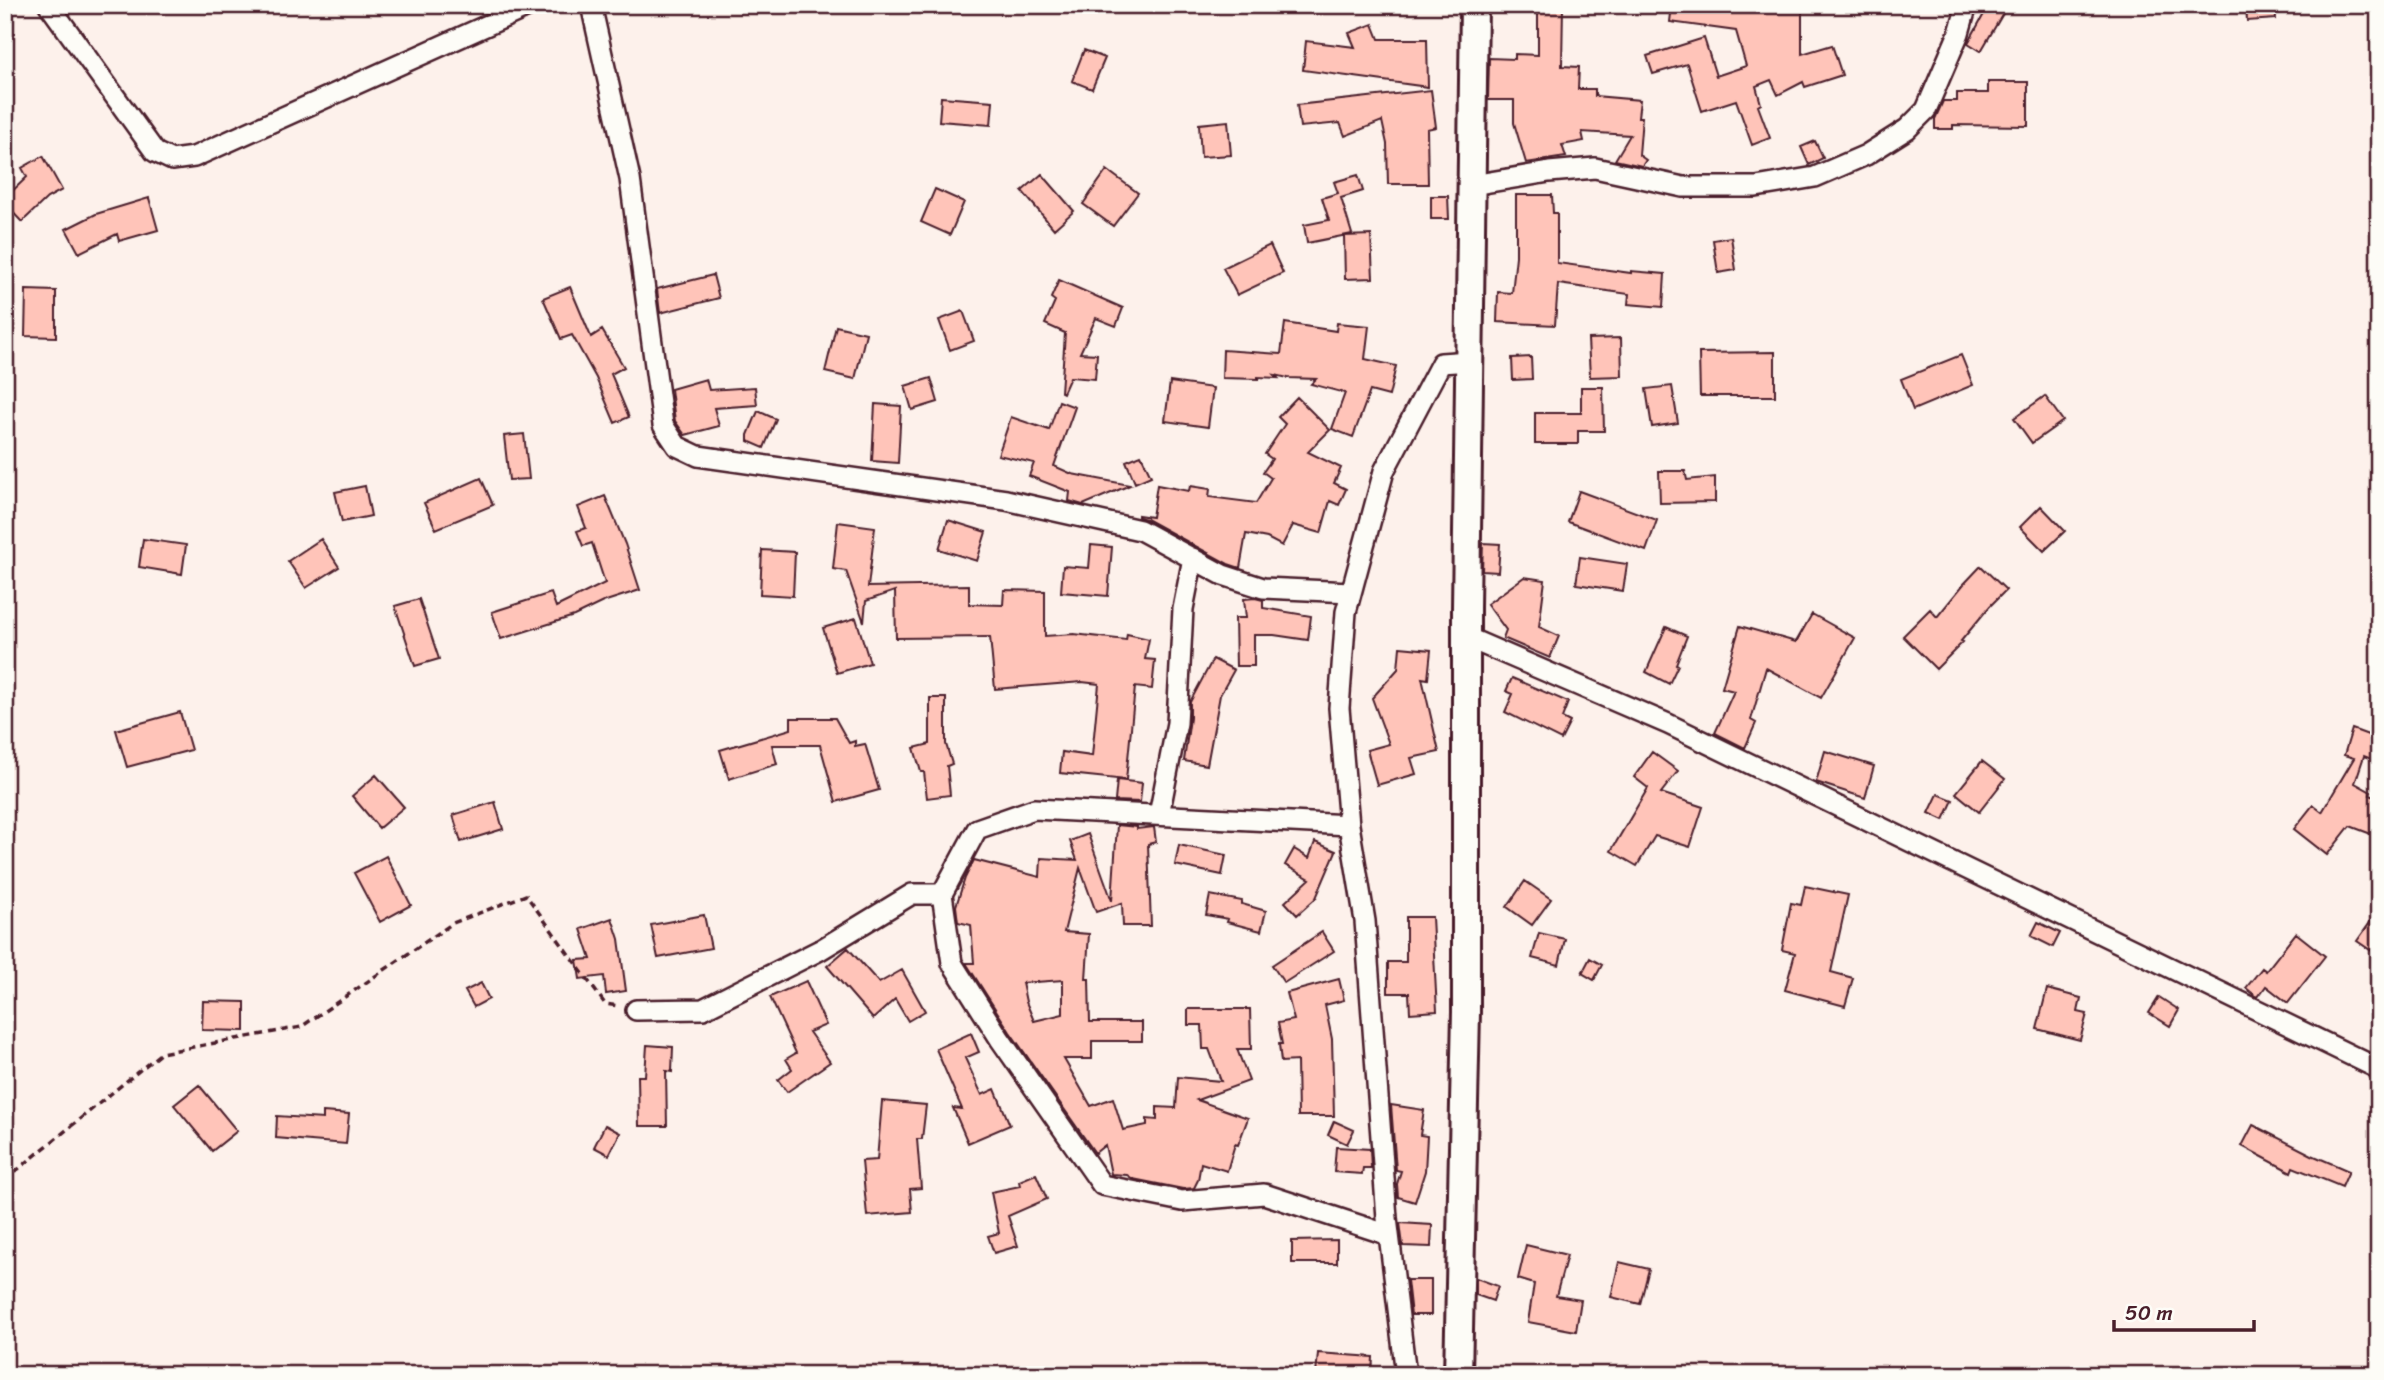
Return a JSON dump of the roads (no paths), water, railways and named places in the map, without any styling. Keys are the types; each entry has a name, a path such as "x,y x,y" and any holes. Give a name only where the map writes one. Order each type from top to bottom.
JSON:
{"street":[{"path":"49,5 155,152 172,160 194,157 532,5"},
{"path":"592,5 630,179 663,425 677,446 698,456 1006,500 1140,530 1223,575 1264,587 1351,592"},
{"path":"1458,1375 1466,1012 1466,637 1474,5"},
{"path":"1472,186 1549,172 1595,168 1684,187 1756,187 1815,177 1866,155 1907,129 1926,110 1959,33 1967,5"},
{"path":"1406,1375 1389,1235 1365,921 1349,825 1339,708 1346,612 1384,471 1441,362 1469,361"},
{"path":"1159,815 1177,723 1183,609 1193,558"},
{"path":"1466,637 1668,724 2379,1069"},
{"path":"1349,825 1034,809 978,829 942,894 952,963 1000,1039 1102,1185 1182,1201 1264,1194 1389,1235"},
{"path":"636,1010 703,1009 820,950 912,894 942,894"}]}
